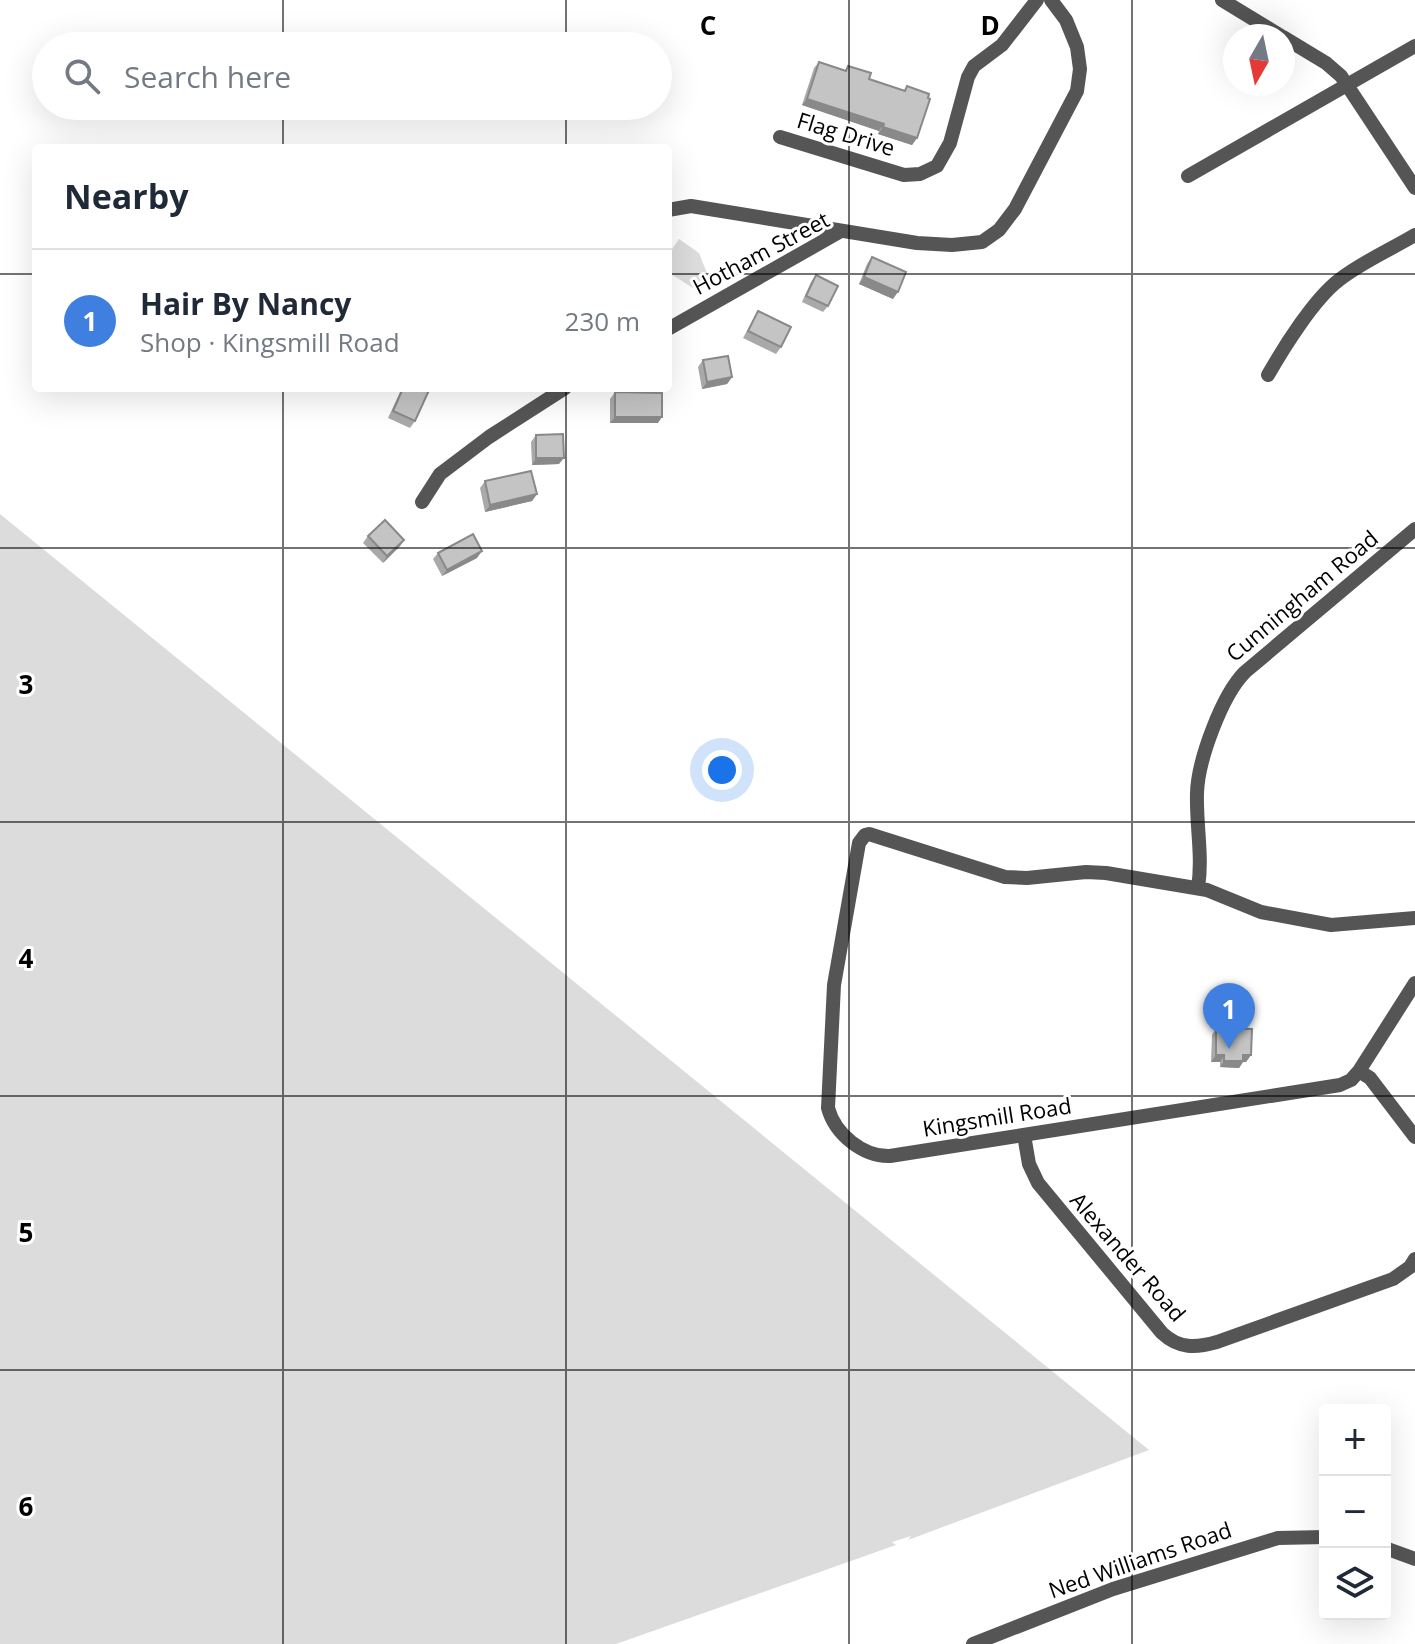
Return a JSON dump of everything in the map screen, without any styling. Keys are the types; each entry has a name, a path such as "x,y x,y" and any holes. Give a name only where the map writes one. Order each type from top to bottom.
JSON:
{"street":[{"name":"Flag Drive","path":"780,137 904,175 920,174 937,166 950,143 968,77 974,66 1002,45 1037,0"},
{"name":"Hotham Street","path":"672,327 841,231 952,245 982,242 999,230 1015,209 1077,91 1080,69 1077,47 1066,20 1051,0"},
{"path":"1222,0 1261,24"},
{"path":"1295,45 1334,69 1415,188"},
{"path":"1188,176 1415,46"},
{"path":"672,209 691,206 841,231"},
{"path":"1268,375 1330,287 1415,235"},
{"path":"422,502 440,474 489,437 559,392"},
{"name":"Cunningham Road","path":"1198,888 1201,861 1198,781 1230,688 1415,529"},
{"name":"Kingsmill Road","path":"1198,888 1086,872 1005,877 874,834 865,835 859,843 832,1002 827,1100 834,1123 864,1151 881,1157 1340,1085 1351,1080 1359,1071"},
{"path":"1198,888 1261,912 1320,924 1353,925 1415,918"},
{"path":"1415,983 1359,1071 1370,1078 1415,1137"},
{"name":"Alexander Road","path":"1024,1135 1029,1164 1044,1192 1162,1333 1177,1344 1196,1347 1217,1342 1349,1295 1402,1274 1415,1259"},
{"name":"Ned Williams Road","path":"973,1644 1113,1589 1278,1538 1319,1537"},
{"path":"1391,1550 1415,1559"}],"shaded area":[{"path":"679,239 699,253 710,281 699,292 672,275 672,249"},
{"path":"0,514 1149,1450 908,1540 911,1536 892,1542 896,1545 616,1644 0,1644"}],"building":[{"path":"819,62 846,71 848,66 871,73 869,79 905,91 907,86 929,94 917,138 807,99"},
{"path":"872,257 906,272 898,292 864,277"},
{"path":"816,275 838,286 828,306 806,296"},
{"path":"758,311 791,327 781,347 748,331"},
{"path":"728,356 732,377 707,382 703,360"},
{"path":"401,392 428,392 415,421 393,411"},
{"path":"615,392 662,393 662,417 615,417"},
{"path":"563,434 564,458 536,458 536,435"},
{"path":"531,471 537,494 490,505 485,481"},
{"path":"385,520 404,540 387,556 368,536"},
{"path":"473,534 482,551 447,570 438,553"},
{"path":"1216,1028 1252,1029 1251,1055 1243,1055 1243,1061 1224,1061 1224,1055 1216,1055"}],"place":[{"name":"Hair By Nancy","path":"1229,1049"}]}
